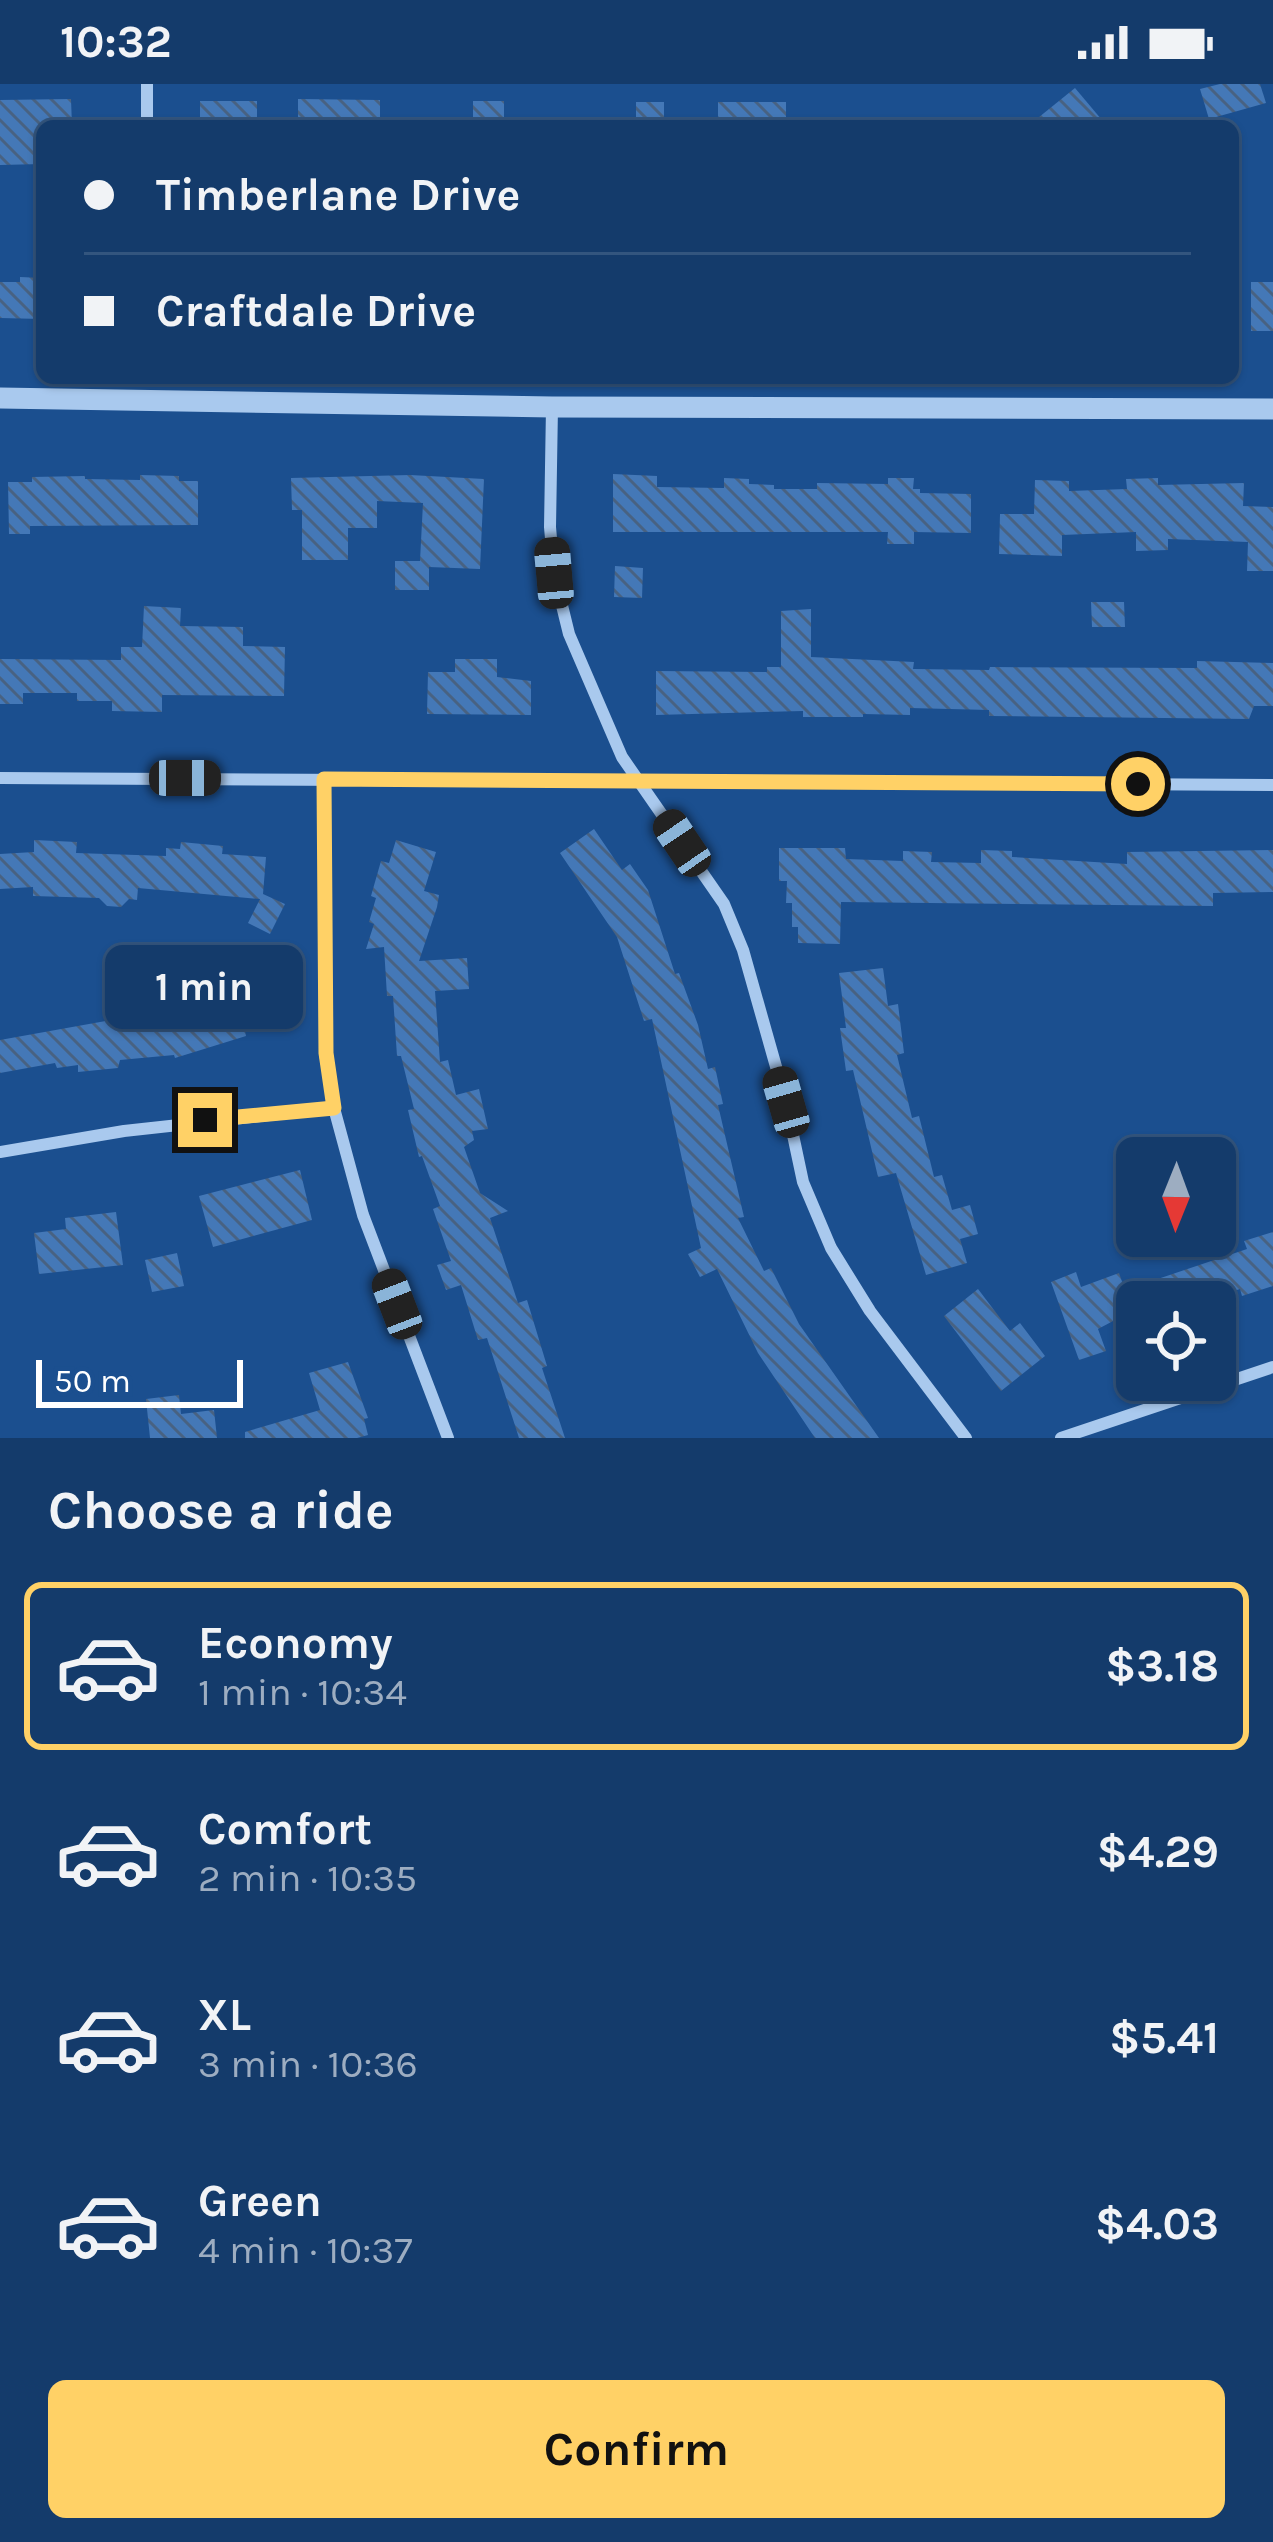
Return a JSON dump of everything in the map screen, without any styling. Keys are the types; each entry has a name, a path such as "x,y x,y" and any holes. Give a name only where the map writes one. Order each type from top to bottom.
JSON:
{"street":[{"path":"147,84 147,120"},
{"path":"0,398 146,388 552,407 1273,410"},
{"path":"552,407 550,526 554,573 568,634 622,757 724,904 743,950 786,1102 802,1182 831,1248 870,1311 966,1438"},
{"path":"0,778 1273,785"},
{"path":"324,779 326,1053 334,1108 363,1215 448,1438"},
{"path":"0,1152 124,1131 334,1108"},
{"path":"1060,1438 1273,1367"}],"building":[{"path":"1260,84 1266,103 1209,119 1200,89"},
{"path":"1075,88 1102,120 1035,120"},
{"path":"71,99 72,120 36,120 36,164 0,165 0,100"},
{"path":"298,99 380,100 380,120 298,120"},
{"path":"200,101 257,101 257,120 200,120"},
{"path":"473,101 504,101 504,120 473,120"},
{"path":"636,102 664,102 664,120 636,120"},
{"path":"718,102 786,102 786,120 718,120"},
{"path":"20,277 36,278 36,319 0,318 0,282 20,282"},
{"path":"1251,282 1273,282 1273,331 1251,331"},
{"path":"613,474 657,476 657,487 724,488 724,478 749,479 749,484 774,485 774,489 817,489 817,483 888,484 888,478 914,478 913,489 920,493 971,494 971,533 914,532 914,544 887,544 888,532 613,532"},
{"path":"140,475 198,481 198,525 30,526 30,534 9,534 8,482 85,476 140,480"},
{"path":"410,475 484,479 480,569 429,567 429,590 395,590 395,561 420,561 423,503 377,501 377,528 348,528 348,560 302,560 302,510 292,510 291,478"},
{"path":"1158,478 1158,485 1244,483 1243,506 1273,507 1273,571 1247,571 1248,542 1168,539 1168,550 1136,551 1136,532 1062,535 1062,556 999,554 1000,514 1034,514 1035,480 1069,481 1069,491 1127,489 1126,479"},
{"path":"615,566 643,568 642,598 614,597"},
{"path":"1091,602 1124,602 1125,627 1092,627"},
{"path":"144,606 181,608 180,626 243,627 243,646 285,647 284,696 162,695 162,712 112,711 112,701 77,701 77,693 23,693 23,704 0,704 0,659 121,660 121,647 142,647"},
{"path":"811,609 811,657 914,662 913,669 989,670 1197,668 1197,661 1273,663 1273,706 1254,706 1249,719 989,716 989,710 910,708 910,715 863,717 803,717 803,711 656,715 656,671 767,672 767,667 781,667 781,611"},
{"path":"455,659 497,659 497,677 531,681 531,715 427,714 428,672 455,672"},
{"path":"594,829 622,870 630,864 648,890 675,974 679,973 698,1025 708,1069 715,1067 723,1104 718,1105 744,1217 738,1218 764,1271 771,1268 799,1324 879,1438 815,1438 758,1353 717,1269 700,1277 688,1254 701,1248 652,1019 644,1021 617,937 560,853"},
{"path":"34,840 77,842 76,853 166,856 166,848 180,849 181,842 223,846 222,854 266,857 263,894 285,904 270,934 248,923 260,899 138,888 137,900 129,899 121,907 107,906 99,898 33,896 33,887 0,889 0,854 34,852"},
{"path":"396,840 436,852 424,891 439,895 419,961 467,958 469,989 435,991 440,1062 448,1060 456,1095 479,1089 488,1129 472,1131 474,1140 464,1147 480,1193 508,1211 490,1218 518,1303 527,1300 565,1438 519,1438 487,1338 478,1340 461,1285 446,1290 437,1265 451,1261 433,1209 440,1206 419,1157 408,1110 414,1109 401,1056 397,1056 384,947 366,949 374,924 369,922 376,898 371,896 381,861 389,863"},
{"path":"779,848 845,848 846,859 903,861 903,851 932,852 931,862 981,863 981,850 1012,851 1012,857 1127,864 1127,852 1273,850 1273,892 1213,893 1213,906 841,902 840,944 798,943 792,903 786,903 787,881 779,881"},
{"path":"255,953 263,976 241,983 233,961"},
{"path":"883,968 888,1006 898,1004 904,1053 897,1055 912,1118 919,1116 934,1177 942,1175 952,1210 970,1205 978,1234 960,1239 967,1263 926,1275 896,1173 878,1177 853,1070 846,1071 839,973"},
{"path":"254,987 266,1024 245,1031 246,1036 175,1058 120,1060 118,1068 78,1072 78,1065 57,1068 55,1063 0,1073 0,1040 139,1015 140,1024"},
{"path":"300,1170 312,1220 213,1247 199,1196"},
{"path":"116,1212 123,1265 39,1274 34,1233 66,1229 65,1218"},
{"path":"1273,1232 1273,1286 1242,1296 1236,1281 1152,1281 1236,1257 1247,1249 1244,1241"},
{"path":"177,1253 184,1286 152,1292 145,1260"},
{"path":"1076,1272 1081,1287 1119,1273 1116,1319 1098,1329 1106,1351 1079,1360 1051,1282"},
{"path":"978,1289 1010,1331 1020,1323 1045,1356 1001,1391 944,1316"},
{"path":"348,1362 368,1418 364,1419 368,1435 245,1438 245,1432 320,1410 309,1373"},
{"path":"179,1395 181,1414 214,1410 217,1438 150,1438 146,1399"}],"route":[{"path":"205,1120 334,1108 326,1053 324,779 1138,784"}]}
